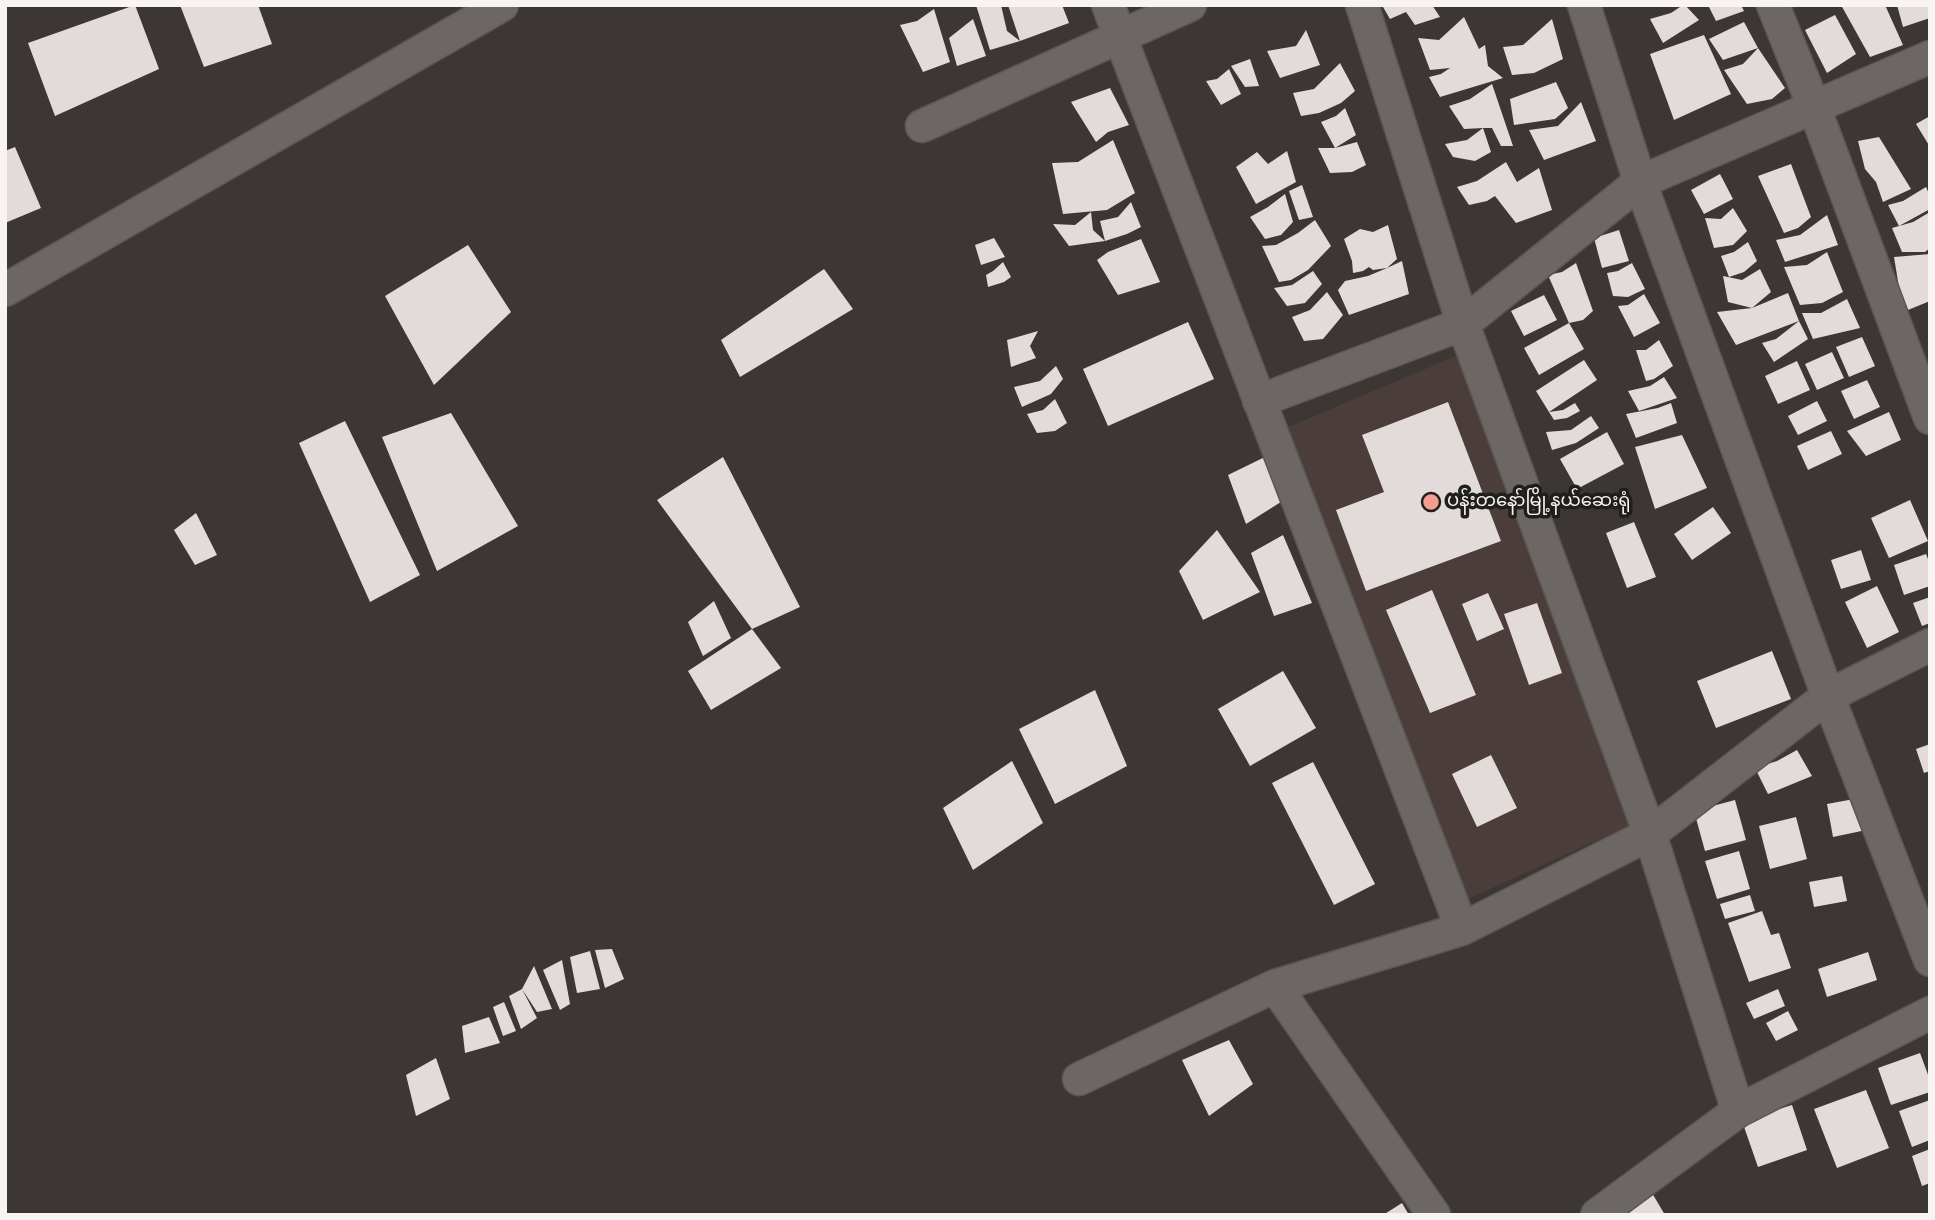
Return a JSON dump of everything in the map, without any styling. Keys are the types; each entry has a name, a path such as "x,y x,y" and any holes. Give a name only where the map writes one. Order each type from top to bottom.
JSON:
{"street":[{"path":"5,290 502,5"},
{"path":"1108,5 1462,929"},
{"path":"922,126 1189,5"},
{"path":"1362,5 1463,324 1650,834 1738,1111"},
{"path":"1584,5 1640,182 1829,696 1930,960"},
{"path":"1773,5 1930,418"},
{"path":"1259,401 1463,324 1640,182 1930,57"},
{"path":"1079,1079 1275,986 1462,929 1650,834 1829,696 1930,645"},
{"path":"1275,986 1434,1215"},
{"path":"1597,1215 1738,1111 1930,1013"}],"shaded area":[{"path":"1463,353 1631,825 1468,899 1288,427"}],"building":[{"path":"135,5 159,69 55,116 28,43"},
{"path":"180,5 258,5 272,44 204,67"},
{"path":"976,5 1001,5 1007,31 1020,41 990,50"},
{"path":"1008,5 1062,5 1069,23 1020,41"},
{"path":"1432,5 1440,17 1415,25 1406,12 1390,19 1383,7"},
{"path":"1683,5 1699,20 1663,43 1650,19 1671,13"},
{"path":"1708,5 1741,5 1744,11 1716,21"},
{"path":"1841,5 1885,5 1903,45 1870,57"},
{"path":"1897,5 1929,5 1930,18 1903,27"},
{"path":"934,9 950,62 923,72 900,25 917,21"},
{"path":"1835,15 1856,54 1827,73 1805,30"},
{"path":"1464,17 1479,49 1485,45 1488,66 1503,78 1440,97 1429,77 1450,68 1430,70 1418,38 1439,40"},
{"path":"973,19 986,56 957,66 949,38"},
{"path":"1552,19 1563,59 1534,73 1512,75 1503,47 1523,45"},
{"path":"1744,22 1758,48 1723,60 1709,39"},
{"path":"1306,30 1320,65 1280,78 1267,51 1296,46"},
{"path":"1704,35 1731,94 1674,120 1650,54"},
{"path":"1758,48 1785,88 1772,99 1747,104 1724,70 1743,64"},
{"path":"1250,59 1259,86 1245,87 1231,66"},
{"path":"1340,63 1355,91 1341,103 1319,113 1301,116 1293,93 1314,89"},
{"path":"1229,69 1241,94 1221,105 1206,81 1217,79"},
{"path":"1556,82 1568,108 1555,119 1514,125 1510,99"},
{"path":"1492,84 1513,146 1501,146 1492,128 1464,129 1449,106 1470,99"},
{"path":"1110,88 1129,125 1108,132 1096,142 1071,102"},
{"path":"1581,102 1596,141 1544,160 1529,130 1558,126"},
{"path":"1345,108 1356,135 1335,148 1321,122 1336,116"},
{"path":"1930,116 1930,147 1916,124"},
{"path":"1483,128 1491,152 1475,161 1453,157 1445,144 1467,140"},
{"path":"1879,137 1911,189 1883,202 1876,182 1865,169 1858,141"},
{"path":"1113,140 1135,193 1107,210 1063,214 1052,163 1078,162"},
{"path":"1357,142 1366,165 1352,172 1330,173 1318,148 1335,148"},
{"path":"15,147 41,208 5,223 5,151"},
{"path":"1287,151 1296,182 1256,204 1236,167 1257,152 1268,164"},
{"path":"1506,162 1517,182 1539,168 1552,210 1516,223 1495,196 1487,201 1469,205 1457,187 1477,181"},
{"path":"1791,164 1811,217 1798,228 1784,233 1758,176"},
{"path":"1720,174 1733,199 1704,214 1691,190"},
{"path":"1302,185 1313,217 1299,220 1289,191"},
{"path":"1926,187 1930,196 1930,209 1899,226 1888,205 1903,201"},
{"path":"1285,194 1293,222 1281,235 1265,239 1250,217"},
{"path":"1131,202 1141,227 1105,241 1100,221 1118,217"},
{"path":"1733,208 1747,231 1733,245 1714,248 1705,218 1721,219"},
{"path":"1091,212 1093,230 1105,241 1069,246 1053,224 1075,225"},
{"path":"1930,212 1930,248 1925,252 1902,252 1892,228 1913,222"},
{"path":"1827,215 1838,245 1785,262 1776,240 1800,235"},
{"path":"1315,220 1331,246 1308,270 1291,280 1279,282 1262,246 1276,245"},
{"path":"1388,225 1397,259 1387,268 1373,270 1369,267 1353,273 1352,261 1344,239 1360,229 1373,232"},
{"path":"1619,230 1629,261 1602,268 1594,238"},
{"path":"994,238 1005,257 981,265 975,245"},
{"path":"1141,239 1160,282 1118,295 1097,260 1108,252"},
{"path":"1748,242 1757,261 1744,272 1729,277 1721,256 1734,252"},
{"path":"468,245 511,312 434,385 385,296"},
{"path":"1827,252 1843,292 1822,303 1800,305 1784,267 1807,265"},
{"path":"1930,254 1930,301 1903,312 1894,257"},
{"path":"1402,261 1409,294 1349,315 1338,290 1345,281 1368,276"},
{"path":"1003,262 1011,277 988,287 986,275"},
{"path":"1576,263 1593,311 1583,320 1569,323 1548,275 1562,272"},
{"path":"1632,263 1645,289 1628,297 1613,296 1607,273 1618,271"},
{"path":"824,269 853,309 740,377 721,340"},
{"path":"1760,269 1771,292 1752,308 1728,302 1723,276 1742,280"},
{"path":"1313,271 1322,284 1305,303 1287,306 1274,288 1292,285"},
{"path":"1327,292 1343,315 1323,339 1304,341 1292,317 1310,310"},
{"path":"1788,293 1799,321 1736,345 1717,312 1752,308"},
{"path":"1644,294 1660,323 1634,337 1618,306 1628,305"},
{"path":"1544,295 1557,320 1524,336 1511,311"},
{"path":"1847,299 1860,328 1813,339 1802,313 1821,313"},
{"path":"1799,321 1808,339 1774,362 1762,343 1776,339"},
{"path":"1188,322 1214,379 1108,426 1083,369"},
{"path":"1569,323 1584,349 1539,375 1524,348"},
{"path":"1038,331 1030,346 1036,358 1011,367 1007,340"},
{"path":"1862,337 1875,366 1849,377 1836,347"},
{"path":"1659,340 1673,366 1654,379 1646,381 1636,350 1646,350"},
{"path":"1832,352 1844,378 1817,390 1805,364"},
{"path":"1584,360 1597,380 1549,412 1536,391"},
{"path":"1797,361 1810,390 1778,404 1765,376"},
{"path":"1056,366 1063,379 1051,394 1022,407 1014,387 1040,381"},
{"path":"1664,377 1677,398 1639,411 1628,391 1650,386"},
{"path":"1867,380 1880,407 1854,419 1841,391"},
{"path":"1055,399 1067,423 1055,431 1037,433 1027,414 1043,410"},
{"path":"1817,401 1827,421 1798,435 1788,416"},
{"path":"1448,402 1501,541 1366,591 1336,510 1384,492 1362,435"},
{"path":"1575,403 1580,411 1567,418 1554,420 1549,412 1563,410"},
{"path":"1671,403 1677,423 1636,438 1626,414"},
{"path":"1889,412 1901,440 1866,456 1847,431"},
{"path":"451,413 518,526 437,571 382,437"},
{"path":"1591,416 1599,428 1576,443 1552,450 1546,432 1571,430"},
{"path":"345,421 420,575 370,602 299,443"},
{"path":"1831,431 1842,454 1808,470 1797,446"},
{"path":"1607,432 1624,464 1577,489 1560,459"},
{"path":"1682,435 1707,488 1655,509 1635,447"},
{"path":"1271,454 1292,495 1246,524 1228,475"},
{"path":"723,457 800,607 752,629 657,500"},
{"path":"1910,500 1928,541 1889,558 1871,518"},
{"path":"1713,507 1731,533 1692,560 1674,534"},
{"path":"196,513 217,555 195,565 174,530"},
{"path":"1634,522 1656,577 1627,588 1606,533"},
{"path":"1217,530 1260,592 1203,620 1179,571"},
{"path":"1283,535 1312,603 1274,616 1251,553"},
{"path":"1861,550 1871,580 1841,589 1831,560"},
{"path":"1926,554 1930,564 1930,586 1904,595 1894,565"},
{"path":"1877,586 1899,632 1867,648 1845,602"},
{"path":"1432,590 1476,695 1430,713 1386,610"},
{"path":"1488,593 1504,629 1477,641 1462,604"},
{"path":"1930,597 1930,623 1922,626 1913,603"},
{"path":"714,601 731,638 703,656 688,622"},
{"path":"1537,603 1562,673 1529,685 1504,614"},
{"path":"752,629 781,668 711,710 688,671"},
{"path":"1772,651 1791,699 1716,728 1697,681"},
{"path":"1283,671 1316,728 1250,766 1218,709"},
{"path":"1095,690 1127,766 1055,804 1019,729"},
{"path":"1930,744 1930,771 1924,773 1916,749"},
{"path":"1797,750 1812,776 1768,794 1755,768 1777,761"},
{"path":"1491,755 1517,808 1477,827 1452,774"},
{"path":"1012,761 1043,823 973,870 943,808"},
{"path":"1313,762 1375,884 1334,905 1272,783"},
{"path":"1865,797 1871,829 1833,837 1827,804"},
{"path":"1735,800 1746,840 1705,851 1694,811"},
{"path":"1796,817 1807,859 1770,869 1759,826"},
{"path":"1739,851 1750,889 1717,899 1705,861"},
{"path":"1842,876 1847,901 1814,907 1809,882"},
{"path":"1750,895 1755,911 1725,919 1720,904"},
{"path":"1762,911 1771,935 1779,933 1791,968 1749,982 1728,923"},
{"path":"612,949 624,979 605,988 595,950"},
{"path":"590,951 600,989 577,993 570,957"},
{"path":"1868,952 1877,980 1827,997 1818,969"},
{"path":"562,960 570,1004 560,1010 543,970"},
{"path":"534,966 552,1009 537,1012 522,989"},
{"path":"522,989 537,1018 521,1029 509,996"},
{"path":"1778,989 1785,1006 1754,1019 1746,1003"},
{"path":"504,1002 516,1031 503,1036 493,1007"},
{"path":"1788,1011 1798,1030 1776,1041 1766,1023"},
{"path":"489,1017 500,1043 465,1053 462,1026"},
{"path":"1229,1040 1253,1084 1209,1116 1182,1060"},
{"path":"1920,1053 1930,1080 1930,1092 1891,1105 1878,1068"},
{"path":"436,1058 450,1099 416,1116 406,1075"},
{"path":"1866,1090 1889,1148 1837,1168 1814,1109"},
{"path":"1930,1100 1930,1140 1912,1147 1899,1111"},
{"path":"1792,1105 1807,1150 1758,1167 1742,1121"},
{"path":"1930,1149 1930,1183 1922,1186 1912,1156"},
{"path":"1652,1193 1665,1215 1615,1215"},
{"path":"1402,1203 1409,1215 1383,1215"}],"place":[{"name":"ပန်းတနော်မြို့နယ်ဆေးရုံ","path":"1431,502"}]}
